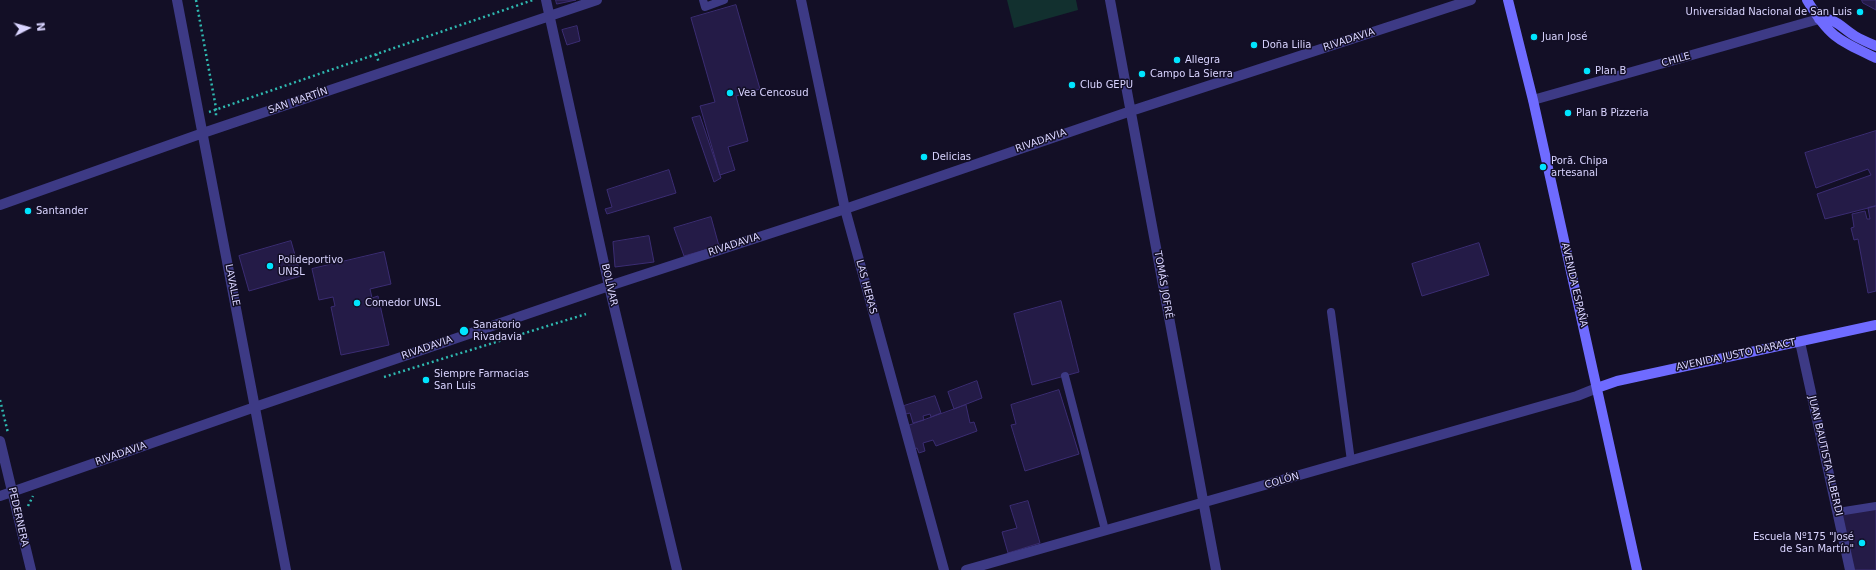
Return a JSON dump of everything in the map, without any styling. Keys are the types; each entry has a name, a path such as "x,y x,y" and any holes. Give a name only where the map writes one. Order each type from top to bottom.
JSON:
{"main road":[{"name":"AVENIDA ESPAÑA","path":"1508,0 1532,100 1637,570"},
{"path":"1807,0 1830,33 1844,43 1876,58"},
{"path":"1819,19 1826,18 1836,22 1855,36 1876,46"},
{"name":"AVENIDA JUSTO DARACT","path":"1597,388 1617,381 1876,325"}],"street":[{"name":"LAVALLE","path":"177,0 286,570"},
{"name":"BOLÍVAR","path":"546,0 609,286 677,570"},
{"name":"SAN MARTÍN","path":"0,206 203,133 597,0"},
{"name":"LAS HERAS","path":"801,0 845,209 944,570"},
{"name":"TOMÁS JOFRÉ","path":"1110,0 1202,503 1216,570"},
{"name":"RIVADAVIA","path":"0,496 609,286 845,209 1131,110 1471,0"},
{"name":"CHILE","path":"1532,100 1819,19"},
{"name":"JUAN BAUTISTA ALBERDI","path":"1800,342 1850,570"},
{"name":"COLÓN","path":"966,570 1577,396 1597,388"},
{"name":"PEDERNERA","path":"0,441 31,570"}],"lane":[{"path":"703,0 705,7 724,0"},
{"path":"1331,312 1351,461"},
{"path":"1065,376 1105,530"},
{"path":"1838,512 1876,506"}],"path":[{"path":"196,0 216,108 534,0"},
{"path":"381,377 586,314"}],"green space":[{"path":"1007,0 1076,0 1078,10 1014,28"}],"building":[{"path":"556,0 576,0 557,4"},
{"path":"1862,0 1876,0 1876,10 1863,3"},
{"name":"Vea Cencosud","path":"736,5 760,89 736,96 748,141 728,147 735,170 720,175 700,106 715,102 691,18"},
{"path":"577,26 580,41 567,45 562,30"},
{"path":"700,116 721,178 714,182 692,118"},
{"path":"1876,131 1876,206 1825,219 1817,194 1871,175 1868,169 1816,188 1805,153"},
{"path":"669,170 676,193 607,214 605,209 612,207 607,190"},
{"path":"1876,206 1876,291 1868,293 1858,239 1854,240 1851,228 1854,227 1852,214 1865,211 1867,219 1870,219 1868,208"},
{"path":"711,217 719,246 684,256 674,228"},
{"path":"649,236 654,262 615,267 613,242"},
{"name":"Polideportivo UNSL","path":"291,241 301,276 249,291 239,256"},
{"path":"1479,243 1489,275 1422,296 1412,264"},
{"name":"Comedor UNSL","path":"384,252 391,284 370,289 372,298 378,296 389,345 341,355 331,307 335,306 333,297 319,300 312,269"},
{"path":"1061,301 1079,372 1032,385 1014,314"},
{"path":"977,381 982,398 954,409 948,392"},
{"path":"1059,390 1079,454 1025,471 1011,425 1016,424 1011,405"},
{"path":"935,396 941,413 931,417 930,414 923,416 924,420 913,423 910,413 906,414 904,406"},
{"path":"966,405 970,423 974,422 977,431 936,446 933,440 923,443 925,451 919,453 917,448 914,449 908,426"},
{"path":"1028,501 1040,543 1008,553 1002,532 1017,528 1010,506"},
{"name":"Escuela Nº175 \"José de San Martín\"","path":"1876,507 1876,570 1854,570 1841,515"}],"place":[{"name":"Universidad Nacional de San Luis","path":"1860,12"},
{"name":"Juan José","path":"1534,37"},
{"name":"Doña Lilia","path":"1254,45"},
{"name":"Allegra","path":"1177,60"},
{"name":"Plan B","path":"1587,71"},
{"name":"Campo La Sierra","path":"1142,74"},
{"name":"Club GEPU","path":"1072,85"},
{"name":"Vea Cencosud","path":"730,93"},
{"name":"Plan B Pizzeria","path":"1568,113"},
{"name":"Delicias","path":"924,157"},
{"name":"Porã. Chipa artesanal","path":"1543,167"},
{"name":"Santander","path":"28,211"},
{"name":"Polideportivo UNSL","path":"270,266"},
{"name":"Comedor UNSL","path":"357,303"},
{"name":"Sanatorio Rivadavia","path":"464,331"},
{"name":"Siempre Farmacias San Luis","path":"426,380"},
{"name":"Escuela Nº175 \"José de San Martín\"","path":"1862,543"}]}
